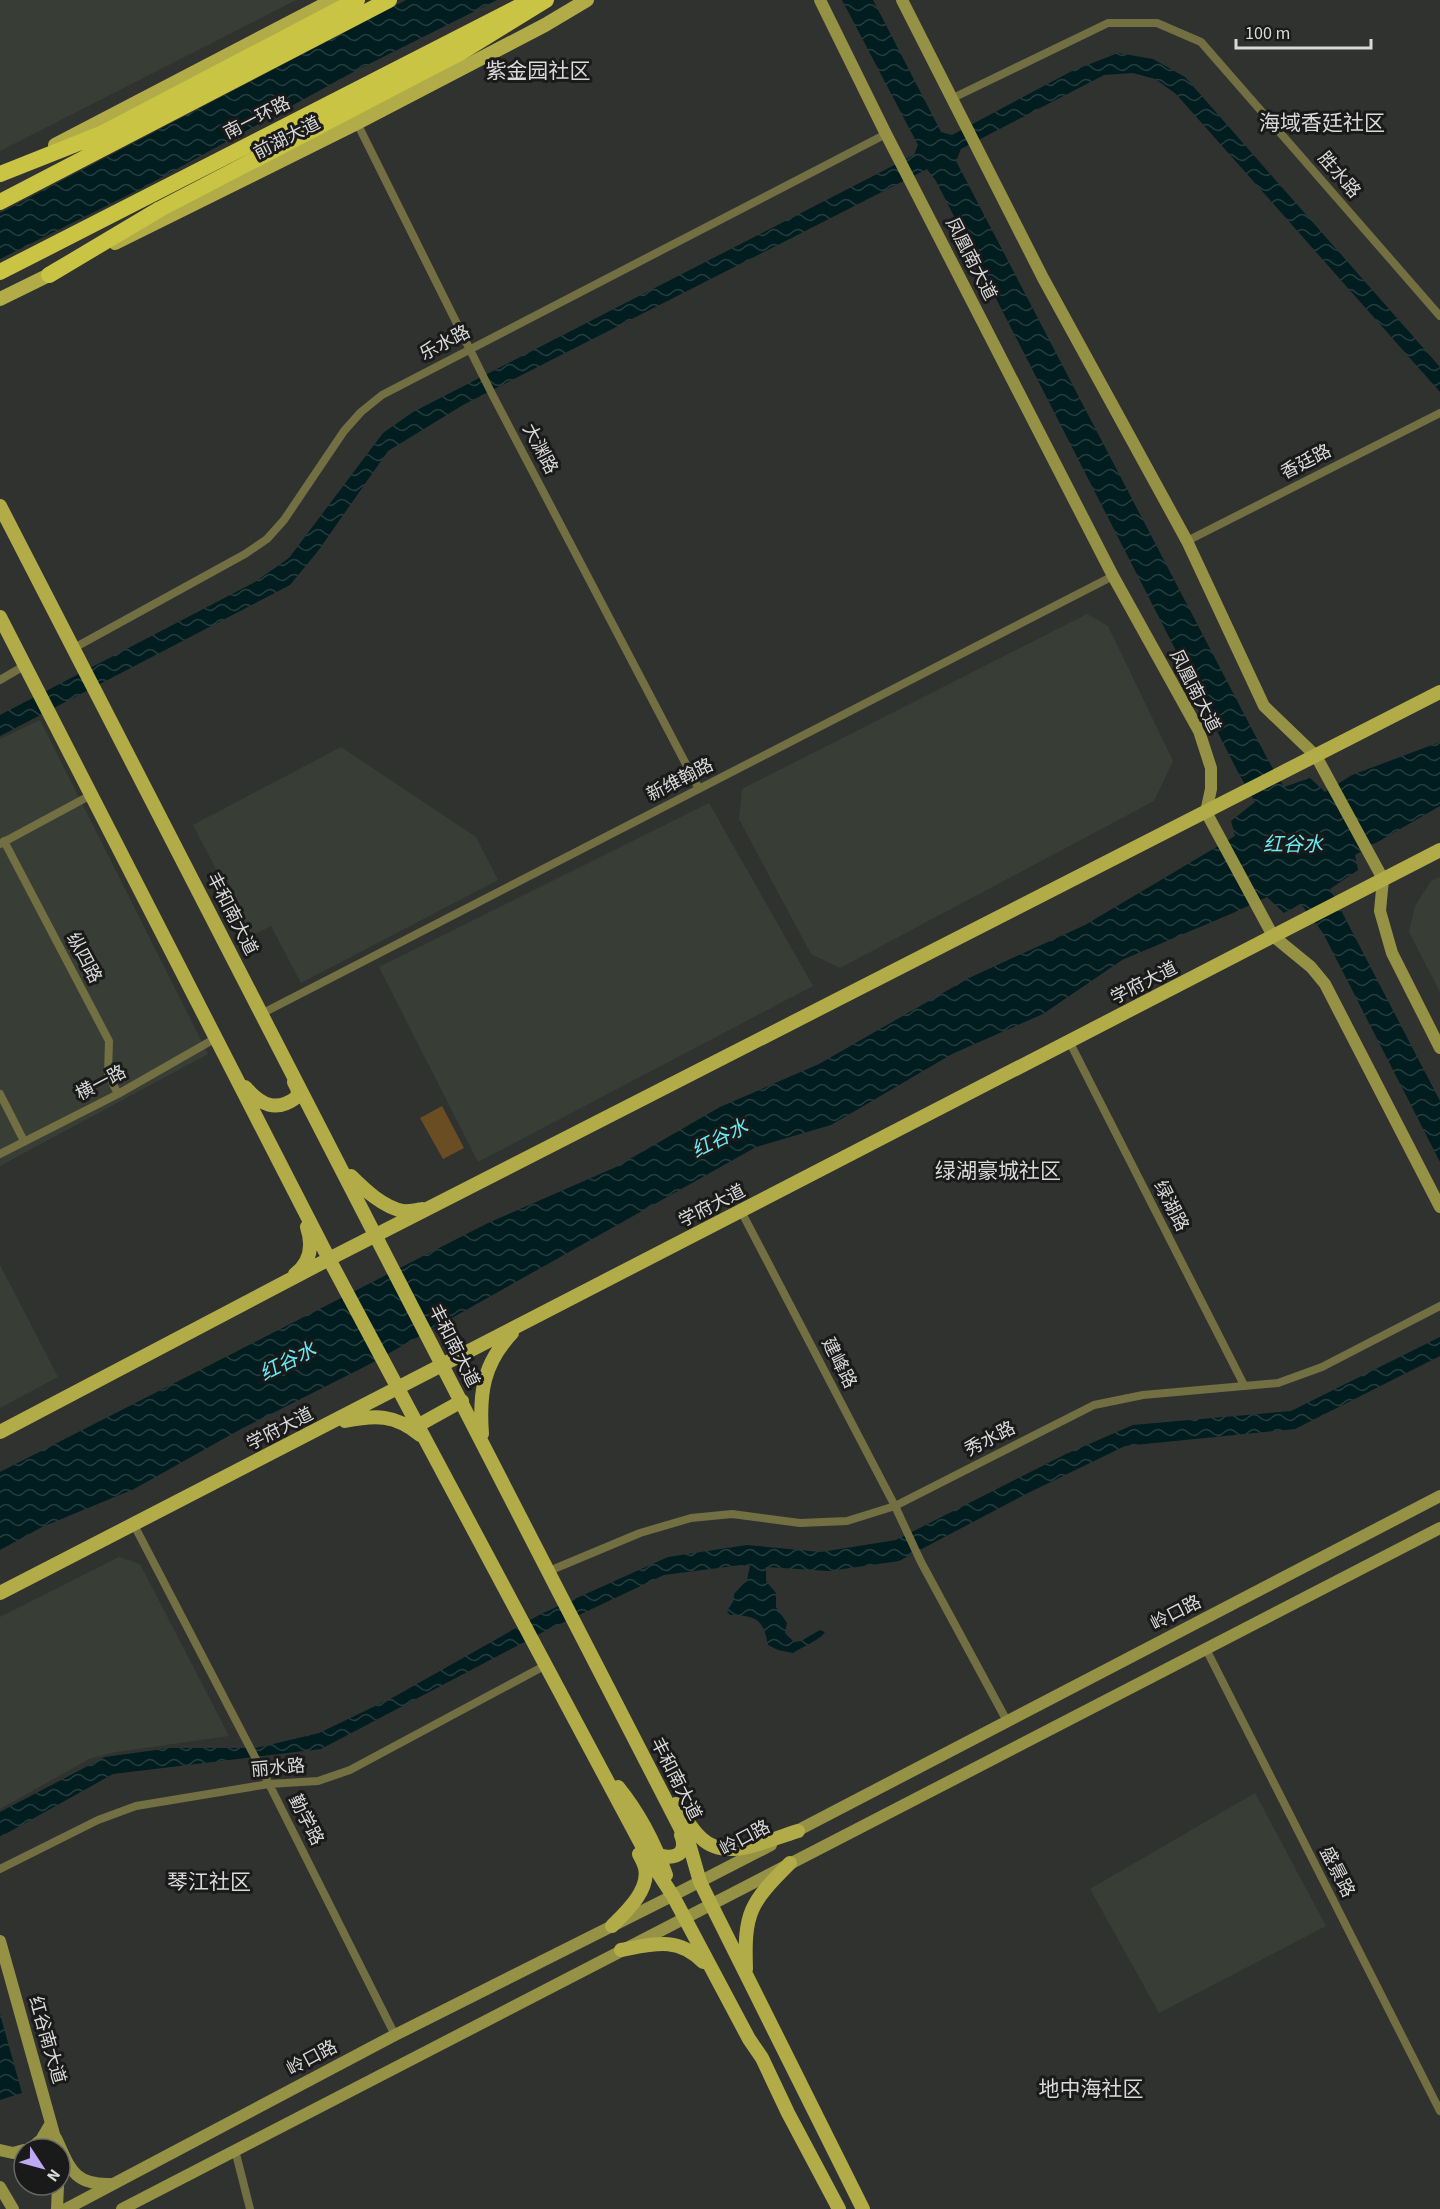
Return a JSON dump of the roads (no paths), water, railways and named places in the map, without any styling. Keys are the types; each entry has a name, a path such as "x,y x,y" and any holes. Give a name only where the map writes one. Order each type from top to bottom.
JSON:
{"highway":[{"path":"0,174 101,134 357,0"},
{"path":"0,202 389,0"},
{"name":"南一环路","path":"0,272 532,0"},
{"path":"49,275 160,209 460,53 546,0"}],"main road":[{"path":"0,174 333,0"},
{"name":"前湖大道","path":"1,299 357,123 545,25 587,0"},
{"name":"丰和南大道","path":"0,506 578,1625 690,1847 700,1882 863,2209"},
{"path":"0,617 394,1383 636,1835 673,1896 749,2039 762,2058 788,2113 839,2209"},
{"path":"0,1432 329,1259 1440,692"},
{"name":"学府大道","path":"0,1593 332,1423 394,1383 443,1365 1440,850"},
{"path":"234,1074 253,1096 266,1104 280,1106 288,1104 297,1097 298,1090 282,1050"},
{"path":"341,1166 368,1192 388,1204 404,1211 430,1209"},
{"path":"279,1286 300,1270 308,1257 312,1242 297,1197"},
{"path":"483,1442 480,1406 484,1381 494,1356 520,1325"},
{"path":"421,1432 462,1401"},
{"path":"332,1423 371,1416 390,1418 421,1432"},
{"path":"598,1762 629,1801 659,1856 673,1896"},
{"path":"652,1773 702,1839 724,1850 736,1850 798,1831"},
{"path":"612,1926 632,1907 643,1886 646,1870 616,1797"},
{"path":"636,1835 659,1856 669,1858 681,1852 684,1842 674,1815"},
{"path":"746,1974 745,1933 753,1904 790,1863"},
{"path":"621,1950 660,1943 681,1946 693,1952 715,1975"}],"street":[{"path":"820,0 885,134"},
{"path":"902,0 1043,278 1187,541 1264,706 1316,756 1383,879 1380,911 1392,953 1440,1048"},
{"name":"胜水路","path":"952,98 1108,23 1157,23 1201,42 1440,316"},
{"name":"大渊路","path":"357,123 492,394 699,789"},
{"name":"凤凰南大道","path":"885,134 1113,576 1198,731 1211,768 1211,789 1206,812"},
{"name":"乐水路","path":"74,648 245,554 267,539 284,520 344,431 361,412 382,395 885,134"},
{"name":"香廷路","path":"1187,541 1440,413"},
{"name":"新维翰路","path":"263,1013 1113,576"},
{"path":"0,680 24,666"},
{"path":"2,843 91,795"},
{"path":"1206,812 1273,936 1311,967 1325,984 1440,1207"},
{"name":"纵四路","path":"2,843 109,1041 108,1074 118,1094"},
{"name":"横一路","path":"0,1154 118,1094 216,1038"},
{"name":"绿湖路","path":"1069,1041 1244,1385"},
{"path":"0,1094 24,1141"},
{"name":"建峰路","path":"741,1211 895,1506 916,1553 1007,1721"},
{"name":"秀水路","path":"549,1571 640,1533 691,1518 732,1514 800,1523 848,1521 895,1506 1094,1405 1143,1395 1278,1383 1322,1367 1440,1306"},
{"name":"岭口路","path":"66,2209 395,2034 673,1896 1440,1496"},
{"name":"勤学路","path":"134,1525 269,1784 395,2034"},
{"path":"122,2209 1440,1528"},
{"name":"盛景路","path":"1206,1648 1440,2111"},
{"name":"丽水路","path":"0,1869 98,1820 136,1806 269,1784 318,1781 350,1770 546,1665"},
{"name":"红谷南大道","path":"0,1941 54,2137"},
{"path":"44,2137 53,2128 74,2174 83,2181 114,2184"},
{"path":"235,2150 250,2209"},
{"path":"0,2187 13,2209"},
{"path":"0,2200 0,2209"}],"water":[{"path":"406,0 497,0 355,71 142,188 0,259 0,213"},
{"name":"红谷水","path":"842,0 873,0 941,132 952,135 1072,71 1118,53 1153,59 1185,77 1440,367 1440,392 1176,94 1155,79 1133,73 1104,75 961,149 956,161 1284,787 1310,778 1325,792 1352,775 1440,742 1440,806 1355,855 1358,870 1330,889 1440,1101 1440,1162 1323,933 1301,904 1284,913 1267,897 1122,960 1043,1014 952,1054 831,1125 756,1147 368,1365 241,1429 134,1489 42,1527 0,1550 0,1472 488,1223 616,1167 720,1107 819,1064 969,978 1085,925 1235,836 1231,821 1255,802 936,181 927,169 463,405 388,451 318,551 290,585 0,736 0,715 255,582 289,558 383,433 413,412 914,155 918,145"},
{"path":"1440,1337 1440,1356 1295,1429 1125,1446 1024,1495 899,1561 829,1571 766,1567 766,1581 776,1593 776,1607 787,1623 785,1633 794,1642 801,1641 820,1630 825,1632 815,1641 793,1653 768,1645 764,1629 757,1620 746,1616 730,1615 727,1611 734,1600 734,1594 747,1580 750,1566 741,1565 664,1575 545,1631 321,1749 113,1774 0,1837 0,1812 105,1757 170,1748 256,1748 319,1733 392,1698 541,1614 668,1557 747,1545 821,1552 896,1540 1066,1454 1133,1425 1291,1411"},
{"path":"0,2014 22,2093 0,2100"}],"district":[{"name":"紫金园社区","path":"538,71"},
{"name":"海域香廷社区","path":"1322,123"},
{"name":"绿湖豪城社区","path":"998,1171"},
{"name":"琴江社区","path":"209,1882"},
{"name":"地中海社区","path":"1091,2089"}]}
